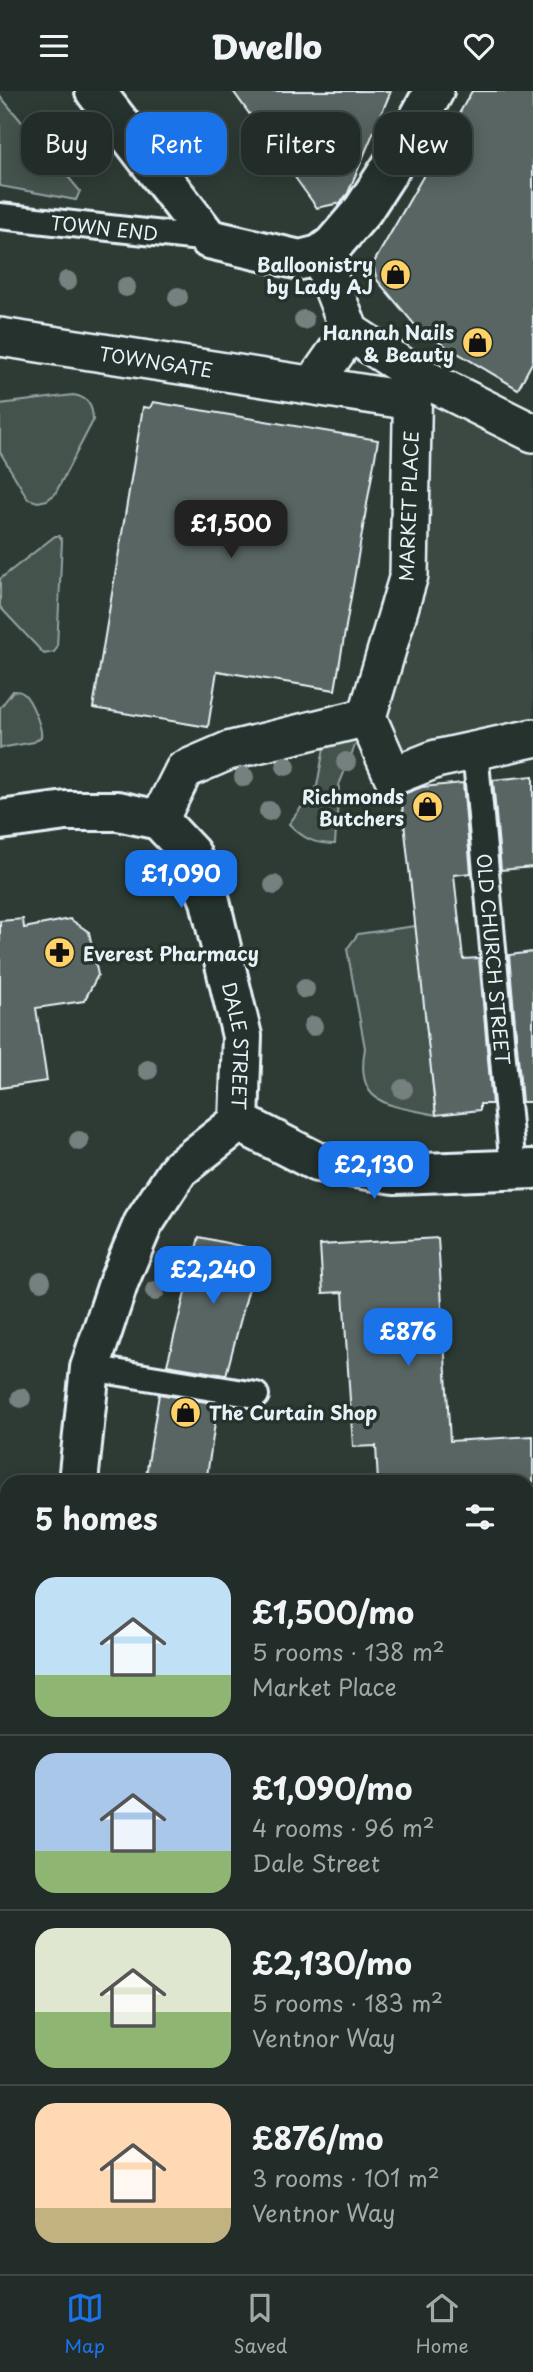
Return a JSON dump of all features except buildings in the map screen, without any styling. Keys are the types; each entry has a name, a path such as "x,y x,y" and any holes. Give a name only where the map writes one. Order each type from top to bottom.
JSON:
{"main road":[{"name":"TOWN END","path":"95,91 209,239 300,260 320,255"},
{"path":"320,255 333,245 363,210 400,153 434,91"},
{"path":"0,820 66,811 118,811 159,820"},
{"name":"DALE STREET","path":"159,820 191,854 209,901 242,1037 239,1122"},
{"path":"79,1475 90,1368 119,1281 144,1224 179,1169 239,1122 317,1162 395,1174 523,1169"}],"street":[{"path":"320,255 350,332 412,387 533,433"},
{"path":"313,385 350,332"},
{"name":"TOWNGATE","path":"0,337 313,385 412,387"},
{"name":"MARKET PLACE","path":"367,717 409,575 412,387"},
{"path":"159,820 184,770 228,751 367,717 393,776 436,759 533,738"}],"lane":[{"name":"TOWN END","path":"0,216 209,239"},
{"name":"OLD CHURCH STREET","path":"475,750 523,1169"},
{"path":"90,1368 256,1395"}],"shaded area":[{"path":"0,96 21,121 21,175 67,175 80,191 76,200 0,186"},
{"path":"413,373 533,433 533,738 393,776 374,694 409,575"},
{"path":"73,395 89,403 93,421 55,494 38,502 28,499 0,452 0,404"},
{"path":"55,536 62,540 57,648 54,652 44,654 0,607 0,579"},
{"path":"13,691 19,691 27,697 38,721 41,737 34,742 0,748 0,708"},
{"path":"339,729 358,738 339,785 335,844 315,842 289,824 317,786 324,748"},
{"path":"416,926 436,1115 404,1109 380,1100 365,1082 365,1048 347,949 358,934"}],"place":[{"name":"Balloonistry by Lady AJ","path":"396,275"},
{"name":"Hannah Nails & Beauty","path":"477,343"},
{"name":"Richmonds Butchers","path":"427,807"},
{"name":"Everest Pharmacy","path":"60,953"},
{"name":"The Curtain Shop","path":"186,1412"}]}
